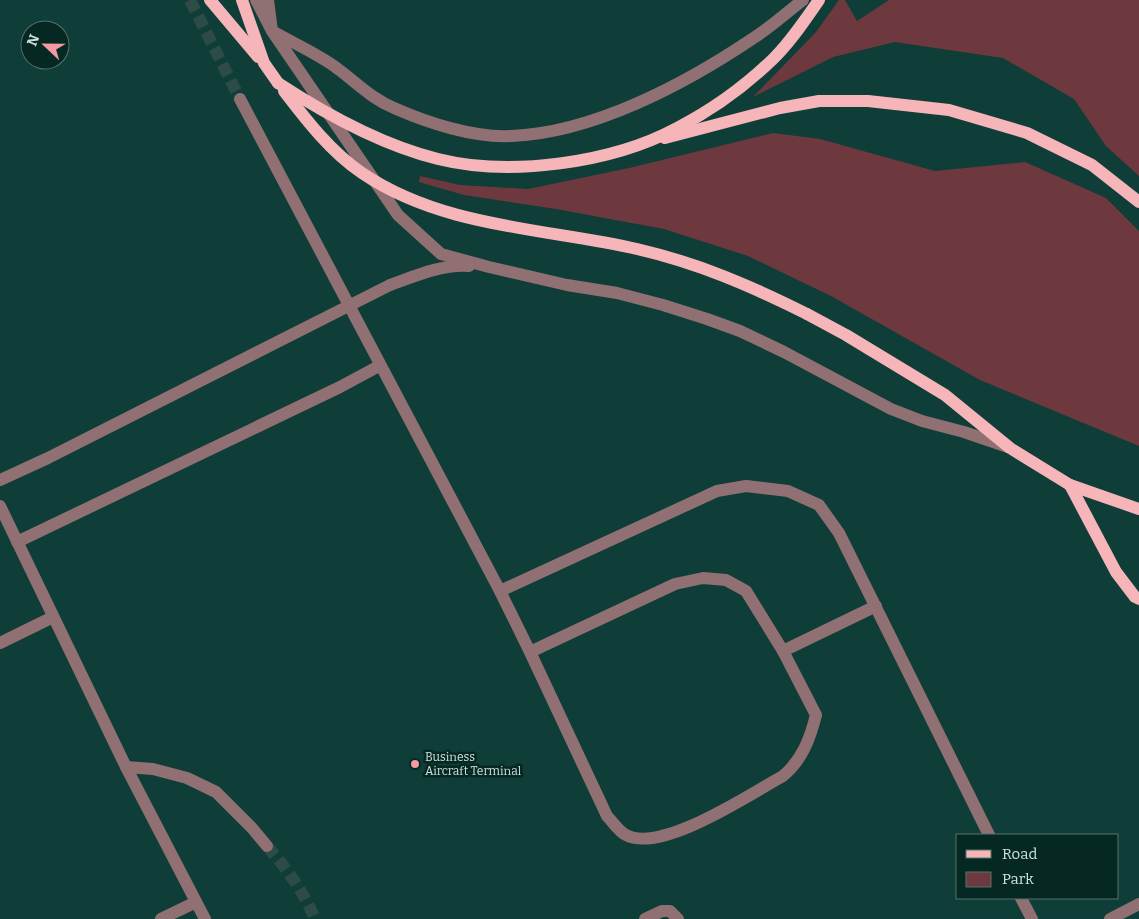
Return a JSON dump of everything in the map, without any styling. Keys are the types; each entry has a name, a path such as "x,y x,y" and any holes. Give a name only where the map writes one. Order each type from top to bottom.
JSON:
{"main road":[{"path":"210,0 264,63 310,125 337,153 362,173 402,195 429,207 495,224 635,249 673,258 711,270 755,288 846,335 945,395 1010,448 1070,485 1139,509"},
{"path":"242,0 264,63"},
{"path":"642,143 676,129 711,109 739,89 774,58 819,0"},
{"path":"278,84 310,104 402,148 447,161 481,166 520,168 602,155 780,108 820,101 868,100 949,110 1027,133 1092,165 1139,202"},
{"path":"1070,485 1116,572 1138,599"}],"street":[{"path":"256,0 272,31 398,215 441,254 567,285 617,293 707,319 740,331 784,352 890,409 922,421 964,432 1010,448"},
{"path":"268,0 272,31"},
{"path":"272,31 337,68 364,91 392,107 428,121 469,132 510,136 556,131 609,115 656,94 753,39 803,0"},
{"path":"240,99 379,366 500,591 607,816 625,835 643,839 661,838 691,827 783,776 796,764 810,736 816,715 783,651 746,591 726,580 703,578 674,584 530,652"},
{"path":"0,480 48,458 390,285 422,272 460,265 489,267"},
{"path":"17,542 379,366"},
{"path":"500,591 717,492 746,486 788,491 819,505 838,532 989,834"},
{"path":"0,506 126,767 204,919"},
{"path":"783,651 876,606"},
{"path":"0,643 53,616"},
{"path":"126,767 154,769 187,778 216,792 267,846"},
{"path":"1022,899 1032,919"},
{"path":"162,919 196,902"},
{"path":"1110,919 1139,904"},
{"path":"645,919 662,911 670,911 678,919"}],"shaded area":[{"path":"0,0 1139,0 1139,919 0,919"}],"green space":[{"path":"839,0 845,0 857,21 889,0 1139,0 1139,176 1106,146 1074,99 1003,58 895,42 833,57 753,97 816,32"},
{"path":"773,133 820,139 935,171 1025,162 1106,198 1139,231 1139,446 980,380 831,296 748,256 664,229 556,209 464,195 419,182 420,176 460,185 528,189 629,168"}],"tunnel":[{"path":"190,0 240,99"},
{"path":"267,846 306,899 315,919"}],"place":[{"name":"Business Aircraft Terminal","path":"415,764"}]}
